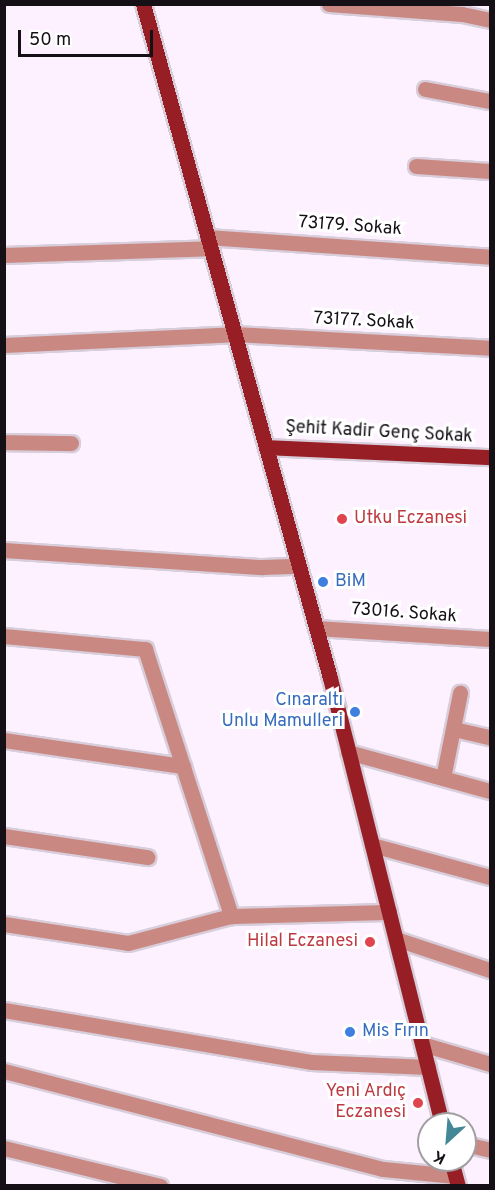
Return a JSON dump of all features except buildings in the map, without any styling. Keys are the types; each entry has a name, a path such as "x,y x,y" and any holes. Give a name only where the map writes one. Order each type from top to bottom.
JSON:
{"main road":[{"path":"143,4 316,628 439,1112"},
{"name":"Şehit Kadir Genç Sokak","path":"266,447 490,457"}],"street":[{"path":"329,4 468,10 490,20"},
{"path":"425,89 490,101"},
{"path":"416,166 490,171"},
{"name":"73179. Sokak","path":"4,255 209,243 490,257"},
{"name":"73177. Sokak","path":"4,345 234,334 490,348"},
{"path":"4,442 71,443"},
{"path":"4,550 262,567 298,566"},
{"name":"73016. Sokak","path":"316,628 490,639"},
{"path":"4,636 145,649 231,916"},
{"path":"443,778 460,693"},
{"path":"454,729 490,737"},
{"path":"4,740 183,766"},
{"path":"348,752 490,791"},
{"path":"4,836 147,857"},
{"path":"372,845 490,877"},
{"path":"4,924 128,943 231,916 389,912"},
{"path":"396,939 490,969"},
{"path":"4,1010 311,1062 428,1067"},
{"path":"422,1044 490,1064"},
{"path":"4,1071 383,1169 457,1181"},
{"path":"4,1148 160,1185"}],"place":[{"name":"Utku Eczanesi","path":"342,519"},
{"name":"BiM","path":"323,582"},
{"name":"Cınaraltı Unlu Mamulleri","path":"355,712"},
{"name":"Hilal Eczanesi","path":"370,942"},
{"name":"Mis Fırın","path":"350,1032"},
{"name":"Yeni Ardıç Eczanesi","path":"418,1103"}]}
